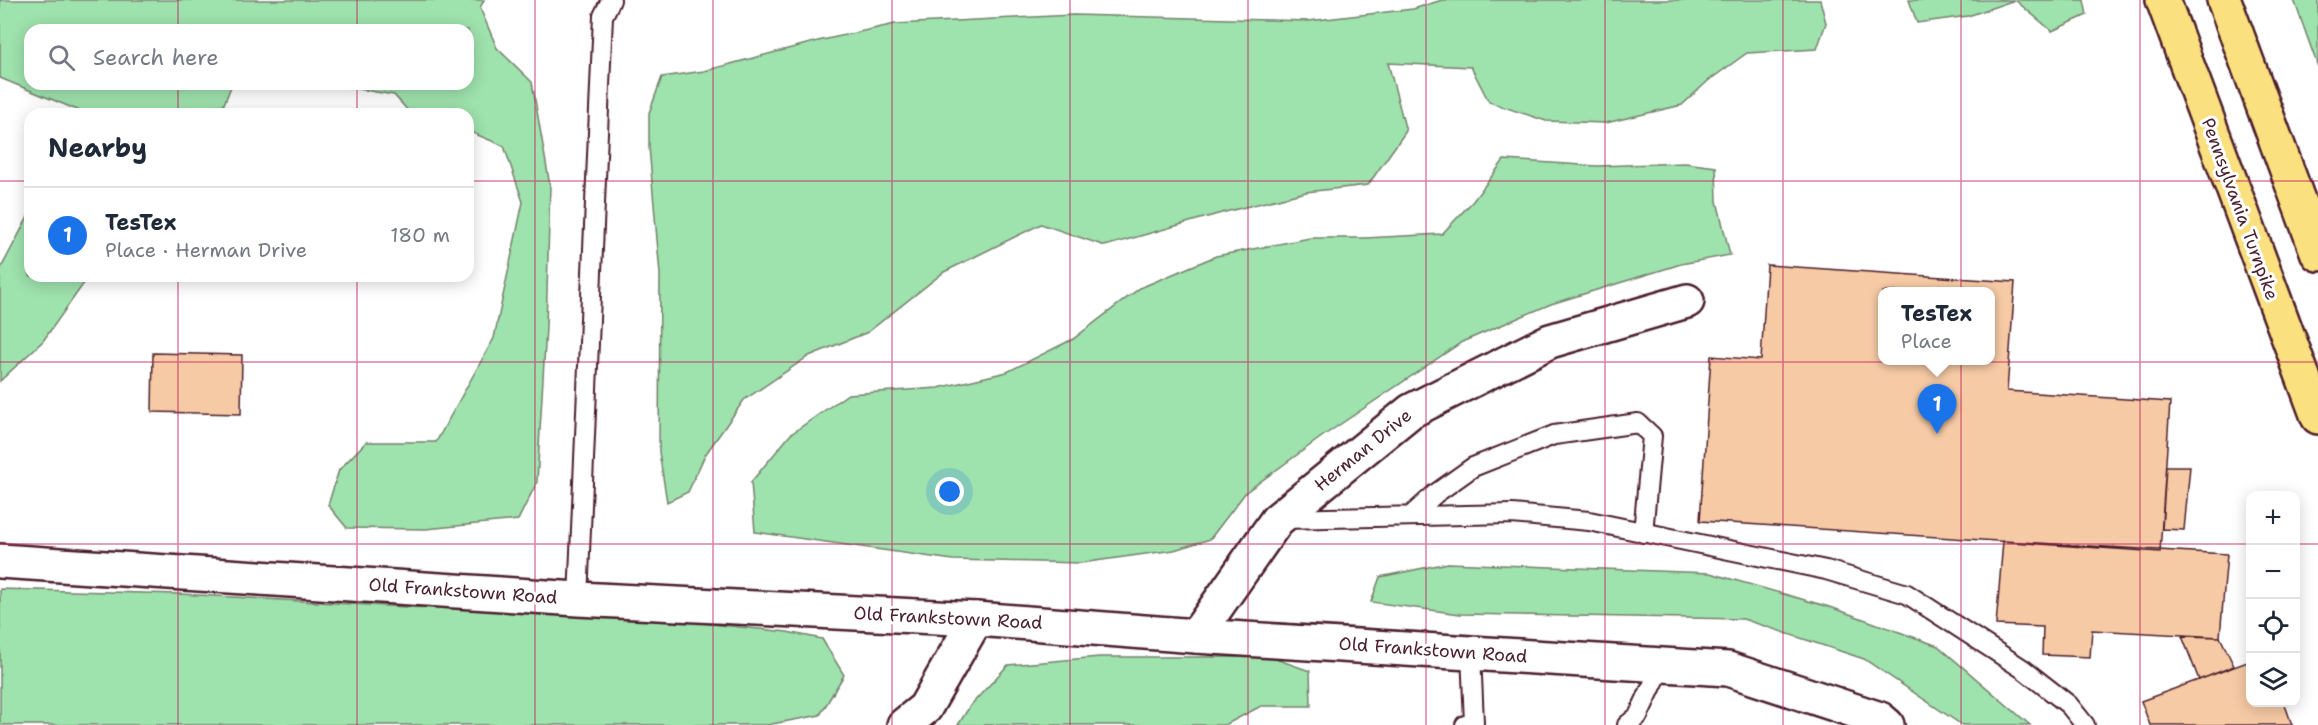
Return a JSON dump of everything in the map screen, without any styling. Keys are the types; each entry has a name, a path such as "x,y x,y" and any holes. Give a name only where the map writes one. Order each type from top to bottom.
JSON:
{"highway":[{"name":"Pennsylvania Turnpike","path":"2163,0 2318,417"},
{"path":"2224,0 2318,254"}],"street":[{"name":"Herman Drive","path":"1196,636 1277,520 1411,411 1550,341 1687,301"},
{"name":"Old Frankstown Road","path":"0,561 578,599 976,619 1196,636 1728,669 1880,719 1887,725"},
{"path":"904,725 925,708 976,619"}],"lane":[{"path":"578,599 603,16 611,0"},
{"path":"1412,515 1435,494 1473,467 1554,435 1638,423 1652,436 1642,533"},
{"path":"1277,520 1512,514 1589,521 1826,570 1907,594 2023,669 2069,705 2085,725"},
{"path":"1471,653 1471,724"},
{"path":"1627,725 1638,716 1662,665"}],"green space":[{"path":"0,0 484,0 480,8 497,48 532,82 550,186 546,327 537,482 518,520 426,529 347,528 328,505 339,470 366,442 436,442 494,338 523,202 504,146 474,134 474,108 406,108 394,95 364,90 474,90 474,24 24,24 24,88 0,78"},
{"path":"1442,0 1820,0 1826,23 1817,49 1747,53 1708,81 1682,105 1606,123 1546,121 1489,102 1471,67 1388,63 1406,131 1368,185 1306,192 1105,246 1041,224 944,272 868,332 809,356 744,400 705,455 688,492 667,502 659,452 660,274 649,147 649,113 662,77 704,71 818,41 895,24 1073,15 1308,21 1413,9"},
{"path":"1909,0 2015,0 1968,16 1917,23"},
{"path":"2015,0 2084,0 2087,15 2052,31"},
{"path":"2294,0 2318,0 2318,67"},
{"path":"29,90 230,90 222,108 72,108"},
{"path":"1504,160 1597,166 1685,163 1716,167 1717,201 1730,255 1681,264 1551,304 1462,342 1323,436 1246,492 1210,539 1174,550 1081,563 953,560 755,532 751,482 791,434 848,394 938,388 1007,372 1073,339 1140,288 1216,256 1310,238 1442,234 1473,201"},
{"path":"24,224 24,282 85,282 43,341 0,381 0,270"},
{"path":"1448,563 1710,573 1833,608 1938,646 2030,725 1962,725 1864,659 1743,619 1460,614 1371,602 1380,577"},
{"path":"0,589 179,594 405,607 598,612 787,632 822,639 844,675 820,715 767,725 0,725"},
{"path":"1099,657 1270,657 1310,671 1311,706 1261,706 1225,725 958,725 970,706 1008,665"}],"building":[{"path":"1767,265 2015,282 2007,391 2170,402 2160,552 1700,521 1711,356 1761,360"},
{"path":"153,353 242,355 241,414 152,412"},
{"path":"2166,466 2190,466 2184,530 2162,529"},
{"path":"2003,541 2227,554 2220,637 2092,630 2090,657 2042,655 2043,627 1996,625"},
{"path":"2182,636 2220,637 2234,666 2199,680"},
{"path":"2246,662 2246,707 2286,707 2292,725 2150,725 2141,701"}],"place":[{"name":"TesTex","path":"1937,434"}]}
